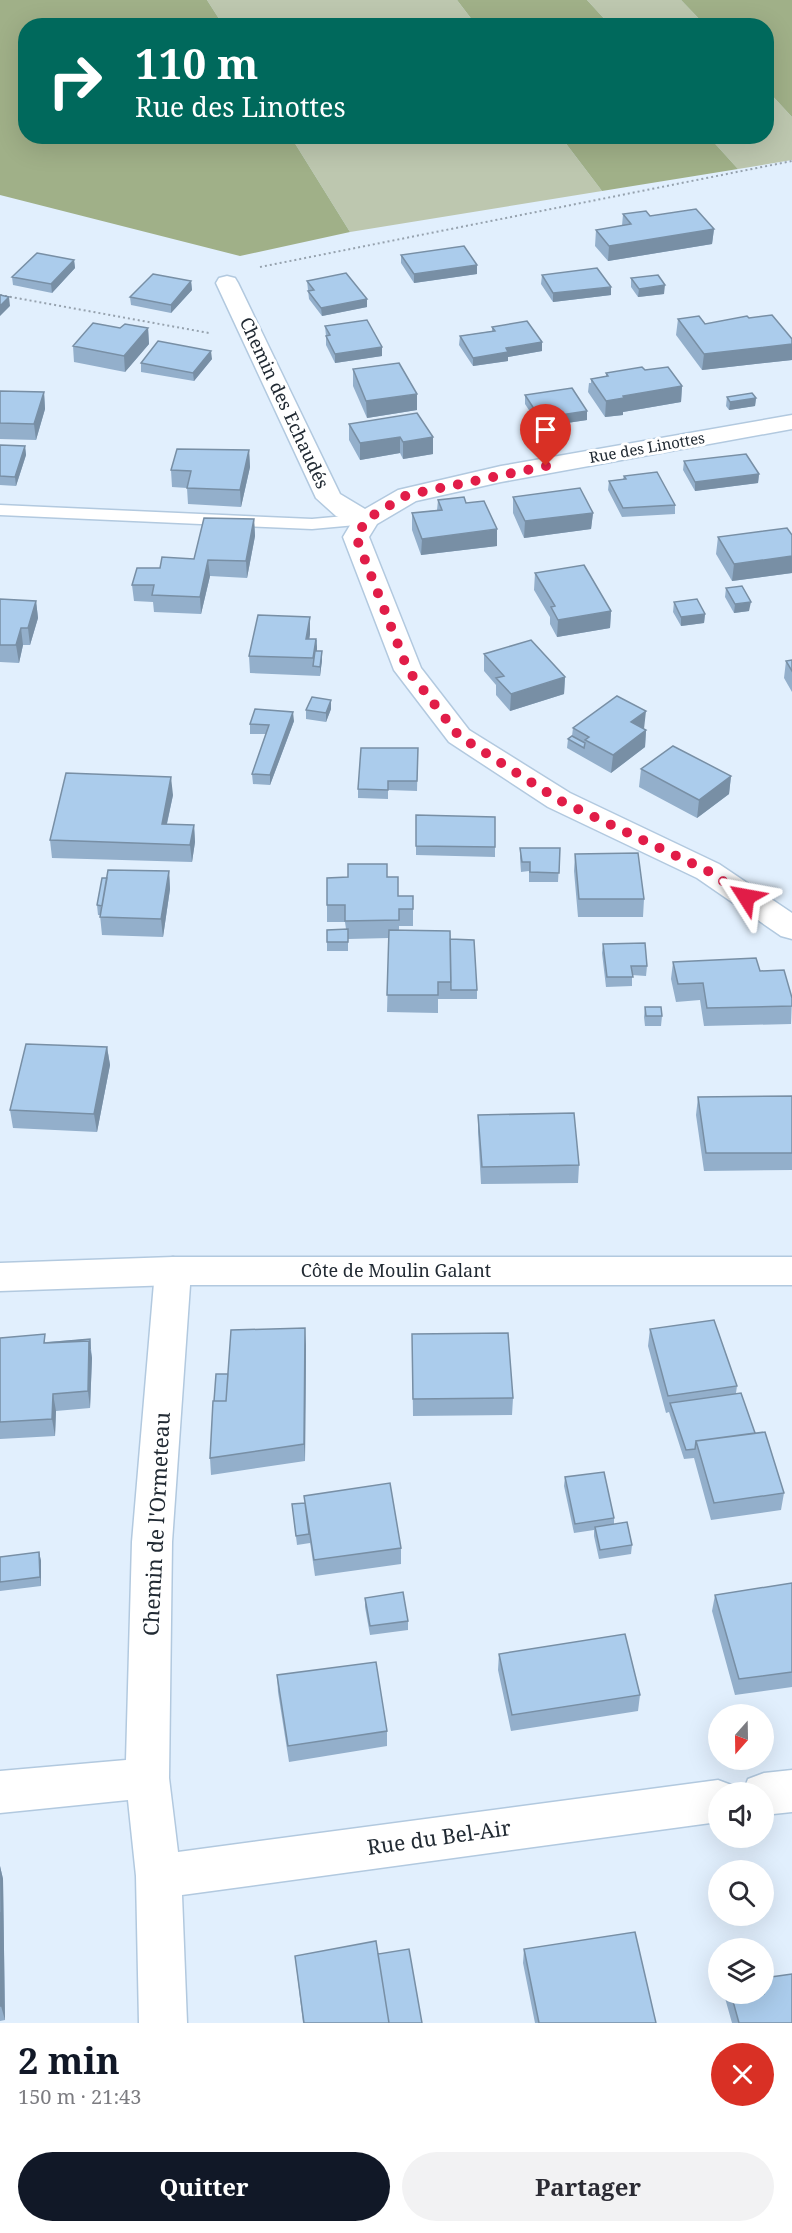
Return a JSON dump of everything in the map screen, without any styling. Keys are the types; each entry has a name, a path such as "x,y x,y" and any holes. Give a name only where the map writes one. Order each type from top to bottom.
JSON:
{"street":[{"name":"Chemin des Echaudés","path":"227,283 328,498 345,510 367,519"},
{"name":"Rue des Linottes","path":"367,519 407,495 512,472 792,422"},
{"path":"367,519 356,537 408,670 459,736 559,800 708,871 792,928"},
{"name":"Côte de Moulin Galant","path":"0,1277 173,1271 792,1271"},
{"name":"Chemin de l'Ormeteau","path":"163,2023 159,1876 147,1778 152,1542 173,1271"},
{"path":"0,1792 147,1778"},
{"path":"774,1793 792,1791"},
{"name":"Rue du Bel-Air","path":"159,1876 708,1802"}],"lane":[{"path":"0,510 312,524 367,519"}],"path":[{"path":"227,283 233,275 241,271 792,161"},
{"path":"0,295 213,333"}],"green space":[{"path":"0,0 207,0 219,18 18,18 18,144 295,144 350,232 240,256 0,195"},
{"path":"207,0 457,0 471,18 219,18"},
{"path":"457,0 587,0 604,18 471,18"},
{"path":"587,0 681,0 698,18 604,18"},
{"path":"681,0 792,0 792,117 774,98 774,18 698,18"},
{"path":"774,98 792,117 792,160 738,169 715,144 774,144"},
{"path":"295,144 566,144 602,191 350,232"},
{"path":"566,144 715,144 738,169 602,191"}],"building":[{"path":"696,209 714,229 609,246 596,230 631,224 623,214 646,211 650,216"},
{"path":"464,246 477,265 414,274 401,255"},
{"path":"37,253 74,260 51,284 12,277"},
{"path":"597,268 611,287 553,293 542,275"},
{"path":"346,273 367,299 321,308 308,291 314,290 307,281"},
{"path":"153,274 191,281 171,305 130,297"},
{"path":"658,275 665,285 639,289 631,278"},
{"path":"0,295 9,297 0,306"},
{"path":"772,315 792,339 792,344 704,354 678,319 699,316 705,324 747,316 749,318"},
{"path":"367,320 382,347 335,354 326,336 330,335 325,326"},
{"path":"527,321 542,342 506,348 508,352 473,358 460,336 495,331 492,327"},
{"path":"93,323 120,328 125,324 148,328 124,356 73,346"},
{"path":"158,341 211,351 193,373 141,363"},
{"path":"399,363 417,394 366,401 353,369"},
{"path":"642,367 645,370 668,367 682,386 606,401 591,379 608,376 606,373"},
{"path":"572,388 587,411 540,418 525,395"},
{"path":"0,391 44,392 34,424 0,423"},
{"path":"752,393 756,398 730,402 727,397"},
{"path":"417,413 433,437 403,442 400,437 360,443 349,424"},
{"path":"0,445 25,446 15,477 0,476"},
{"path":"177,449 249,450 240,490 187,488 191,471 171,470"},
{"path":"746,454 759,474 695,482 684,461"},
{"path":"657,472 675,505 623,508 609,481 626,479 624,476"},
{"path":"580,488 593,513 525,521 513,497"},
{"path":"464,497 466,503 484,501 497,529 422,539 412,513 442,510 438,500"},
{"path":"204,518 254,519 246,561 208,560 200,597 152,595 154,585 132,585 137,568 160,568 162,557 194,559"},
{"path":"787,528 792,535 792,556 734,564 718,537"},
{"path":"584,565 611,611 558,620 551,607 555,606 535,573"},
{"path":"742,586 751,602 735,604 726,588"},
{"path":"0,599 36,601 28,628 21,628 16,645 0,645"},
{"path":"697,599 705,614 681,617 674,602"},
{"path":"258,615 310,617 306,639 316,639 313,658 249,656"},
{"path":"531,640 565,677 511,694 496,678 504,676 484,654"},
{"path":"315,651 322,651 320,667 313,666"},
{"path":"792,660 792,671 786,661"},
{"path":"617,696 646,711 631,722 646,730 613,755 585,740 589,737 573,728"},
{"path":"312,697 331,700 326,713 306,710"},
{"path":"255,709 293,712 270,775 252,774 269,725 250,724"},
{"path":"572,736 585,743 584,748 568,739"},
{"path":"673,746 731,776 699,800 641,769"},
{"path":"361,748 418,748 417,781 388,781 388,790 358,789"},
{"path":"66,773 171,777 162,824 194,825 190,845 50,840"},
{"path":"416,815 495,817 495,847 416,846"},
{"path":"520,848 560,848 559,873 530,872 530,862 522,862"},
{"path":"638,853 644,899 579,899 575,854"},
{"path":"348,864 387,864 387,877 398,877 398,896 413,896 413,909 399,909 399,920 345,921 345,905 327,905 327,878 348,877"},
{"path":"108,870 169,871 161,919 100,917"},
{"path":"102,878 107,878 102,906 97,905"},
{"path":"348,929 348,942 327,942 327,930"},
{"path":"389,930 450,931 451,982 438,982 438,995 387,995"},
{"path":"450,939 474,940 477,990 451,990"},
{"path":"645,943 647,966 631,966 633,977 607,977 603,944"},
{"path":"756,958 760,971 784,970 792,1006 707,1008 703,983 678,984 673,962"},
{"path":"645,1007 661,1007 662,1016 646,1016"},
{"path":"26,1044 107,1047 94,1114 10,1110"},
{"path":"792,1096 792,1153 706,1153 698,1097"},
{"path":"574,1113 579,1165 482,1167 478,1115"},
{"path":"714,1320 737,1386 668,1396 650,1329"},
{"path":"305,1328 304,1444 210,1458 213,1401 226,1401 231,1330"},
{"path":"508,1333 513,1398 413,1399 412,1334"},
{"path":"45,1334 44,1343 89,1341 88,1391 53,1394 52,1419 0,1422 0,1338"},
{"path":"90,1339 90,1349 89,1341 46,1343"},
{"path":"216,1374 228,1374 226,1401 214,1401"},
{"path":"741,1393 755,1433 696,1441 695,1449 686,1450 670,1403"},
{"path":"765,1432 784,1493 714,1503 696,1441"},
{"path":"604,1472 614,1518 575,1524 565,1477"},
{"path":"390,1483 401,1548 314,1560 304,1496"},
{"path":"305,1503 309,1534 296,1536 292,1504"},
{"path":"627,1522 632,1545 600,1550 595,1527"},
{"path":"39,1552 40,1577 0,1582 0,1557"},
{"path":"792,1583 792,1672 739,1679 715,1595"},
{"path":"403,1592 408,1621 370,1626 365,1598"},
{"path":"625,1634 640,1695 512,1715 499,1654"},
{"path":"376,1662 387,1731 288,1746 277,1675"},
{"path":"0,1912 1,2006 0,2006"},
{"path":"635,1932 656,2023 539,2023 524,1949"},
{"path":"376,1941 389,2023 304,2023 295,1956"},
{"path":"409,1949 422,2023 389,2023 378,1954"},
{"path":"792,1974 792,2023 739,2023 734,2004 774,2004 774,1977"}],"route":[{"path":"546,466 407,495 367,519 356,537 408,670 459,736 559,800 708,871 746,897"}]}
